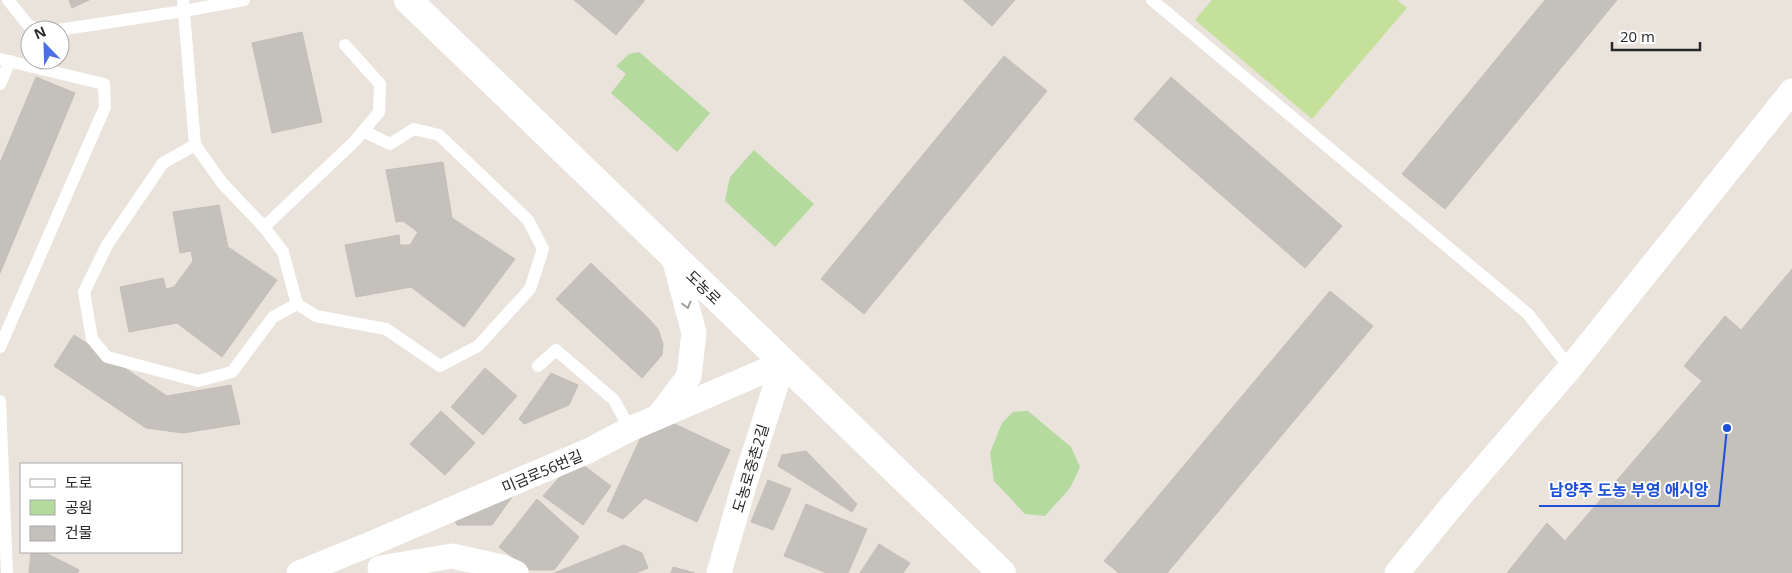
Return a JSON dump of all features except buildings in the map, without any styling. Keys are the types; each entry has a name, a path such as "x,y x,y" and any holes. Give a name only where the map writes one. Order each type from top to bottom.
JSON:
{"street":[{"name":"도농로","path":"408,0 1002,573"},
{"path":"1397,573 1570,368 1792,90"},
{"path":"658,418 689,376 694,333 674,258"},
{"name":"미금로56번길","path":"299,573 588,451 630,429 783,363"},
{"name":"도농로중촌2길","path":"726,570 750,466 783,363"},
{"path":"368,545 381,570 452,556 502,567 516,573"}],"lane":[{"path":"8,0 24,20"},
{"path":"70,28 183,6 244,0"},
{"path":"1152,0 1528,314 1570,368"},
{"path":"183,6 195,145 223,184 264,227 283,252 297,304 316,316 386,330 440,366 478,346 530,289 543,249 528,220 438,135 414,130 390,144 363,131"},
{"path":"264,227 355,141 379,112 380,84 345,45"},
{"path":"0,84 5,60 104,84 105,107 0,348"},
{"path":"195,145 163,163 108,245 84,292 92,339 107,356 198,381 232,372 273,317 297,304"},
{"path":"538,366 556,350 614,400 630,429"},
{"path":"0,401 7,573"}],"green space":[{"path":"1212,0 1397,0 1407,8 1312,119 1195,20"},
{"path":"639,52 710,113 677,152 611,93 626,74 616,66 629,54"},
{"path":"754,150 814,204 775,247 725,201 730,177"},
{"path":"1028,411 1071,447 1080,467 1070,488 1045,516 1025,514 994,481 990,453 1002,423 1013,412"}],"place":[{"name":"남양주 도농 부영 애시앙","path":"1727,428"}]}
